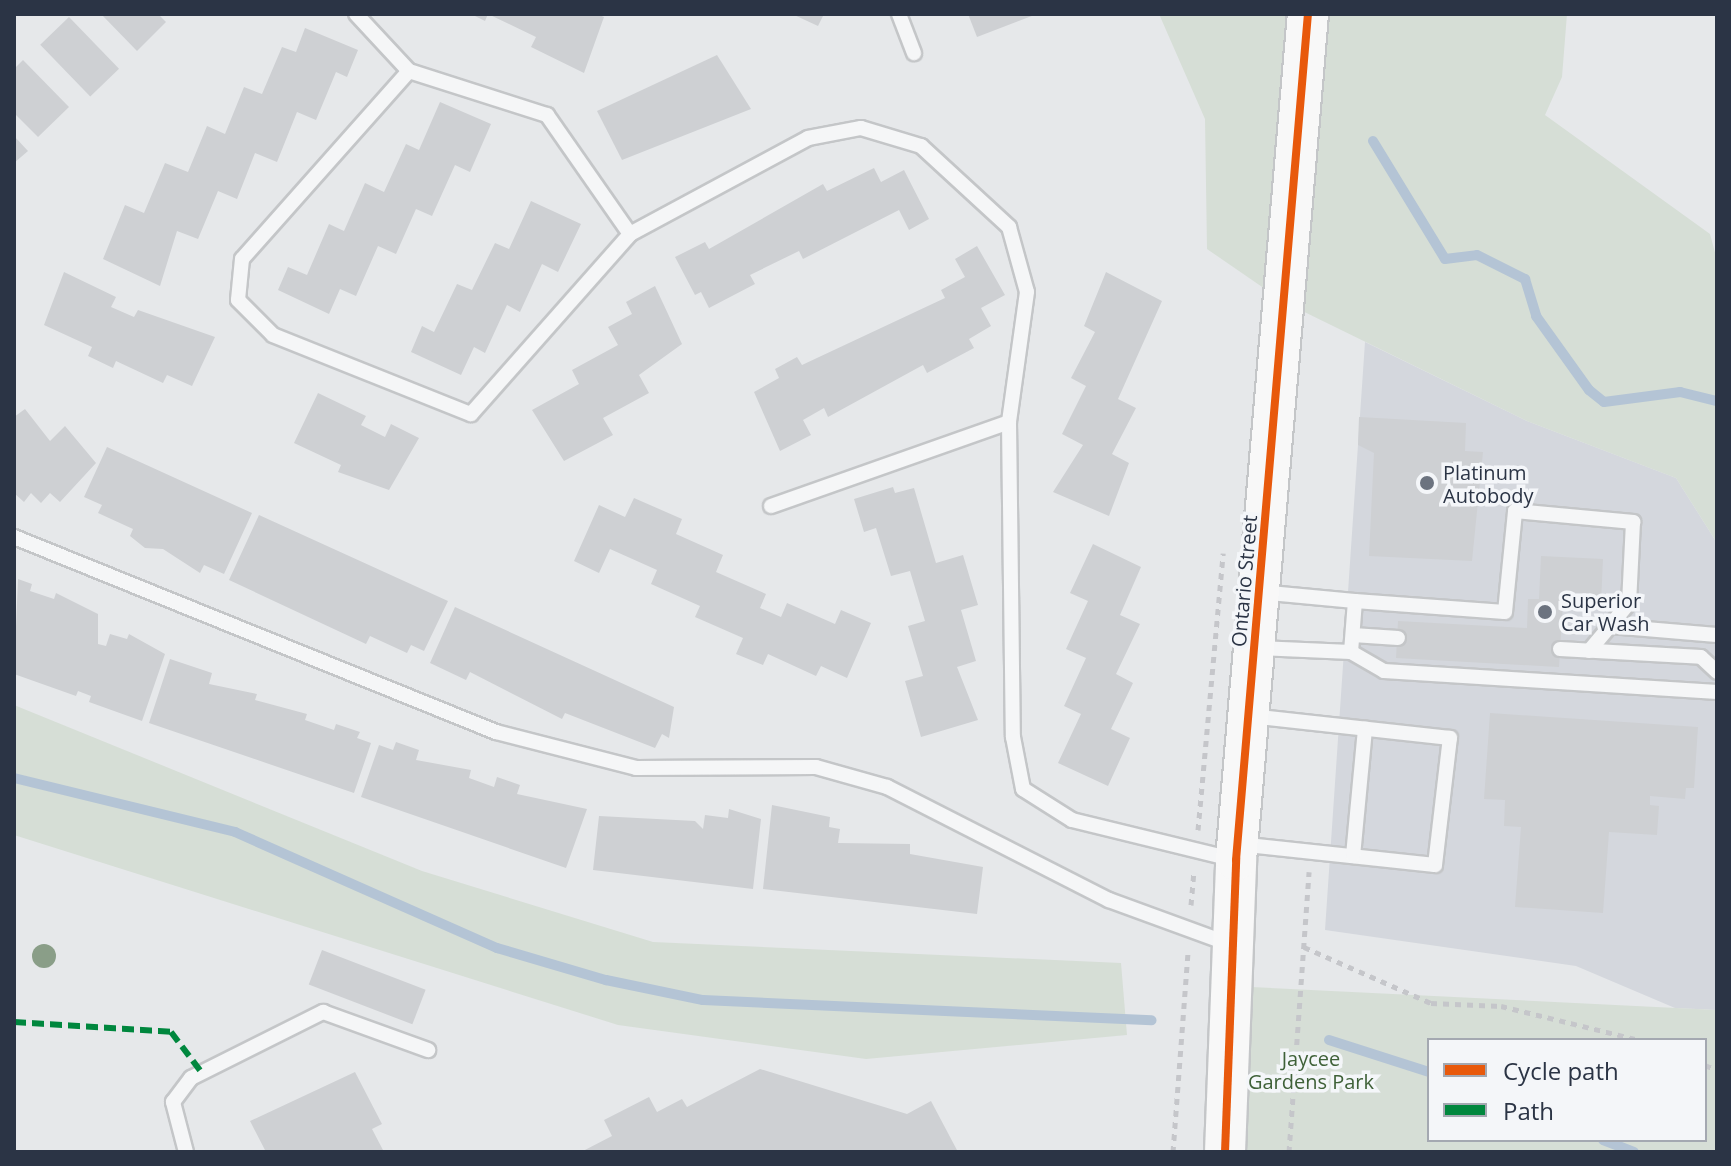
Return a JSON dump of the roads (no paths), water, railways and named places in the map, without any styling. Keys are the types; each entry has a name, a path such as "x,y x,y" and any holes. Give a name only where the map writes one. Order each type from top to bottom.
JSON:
{"main road":[{"name":"Ontario Street","path":"1225,1152 1237,852 1308,14"}],"lane":[{"path":"356,14 409,71 547,115 630,234"},
{"path":"899,14 914,53"},
{"path":"409,71 242,259 238,300 273,335 471,414 630,234 808,138 861,128 921,146 1009,227 1021,253 1027,292 1009,422 1013,737 1023,789 1072,820 1237,852 1353,856 1435,865 1450,738 1248,716"},
{"path":"771,506 1009,422"},
{"path":"1259,592 1505,612 1515,511 1633,522 1629,603 1589,651"},
{"path":"14,537 496,732 636,768 816,767 887,787 1109,900 1234,946"},
{"path":"1351,652 1355,601"},
{"path":"1610,626 1717,635"},
{"path":"1353,635 1398,638"},
{"path":"1254,647 1351,652 1384,671 1717,692"},
{"path":"1560,649 1701,657 1717,672"},
{"path":"1353,856 1365,729"},
{"path":"186,1152 173,1102 191,1078 323,1012 428,1050"}],"waterway":[{"path":"1373,141 1445,259 1477,255 1525,279 1536,316 1589,390 1604,402 1680,392 1717,401"},
{"path":"14,778 235,832 497,948 606,980 703,1000 1152,1020"},
{"path":"1329,1040 1427,1071"},
{"path":"1608,1142 1634,1152"}],"place":[{"name":"Platinum Autobody","path":"1427,483"},
{"name":"Superior Car Wash","path":"1545,612"}],"park label":[{"name":"Jaycee Gardens Park","path":"1311,1070"}]}
